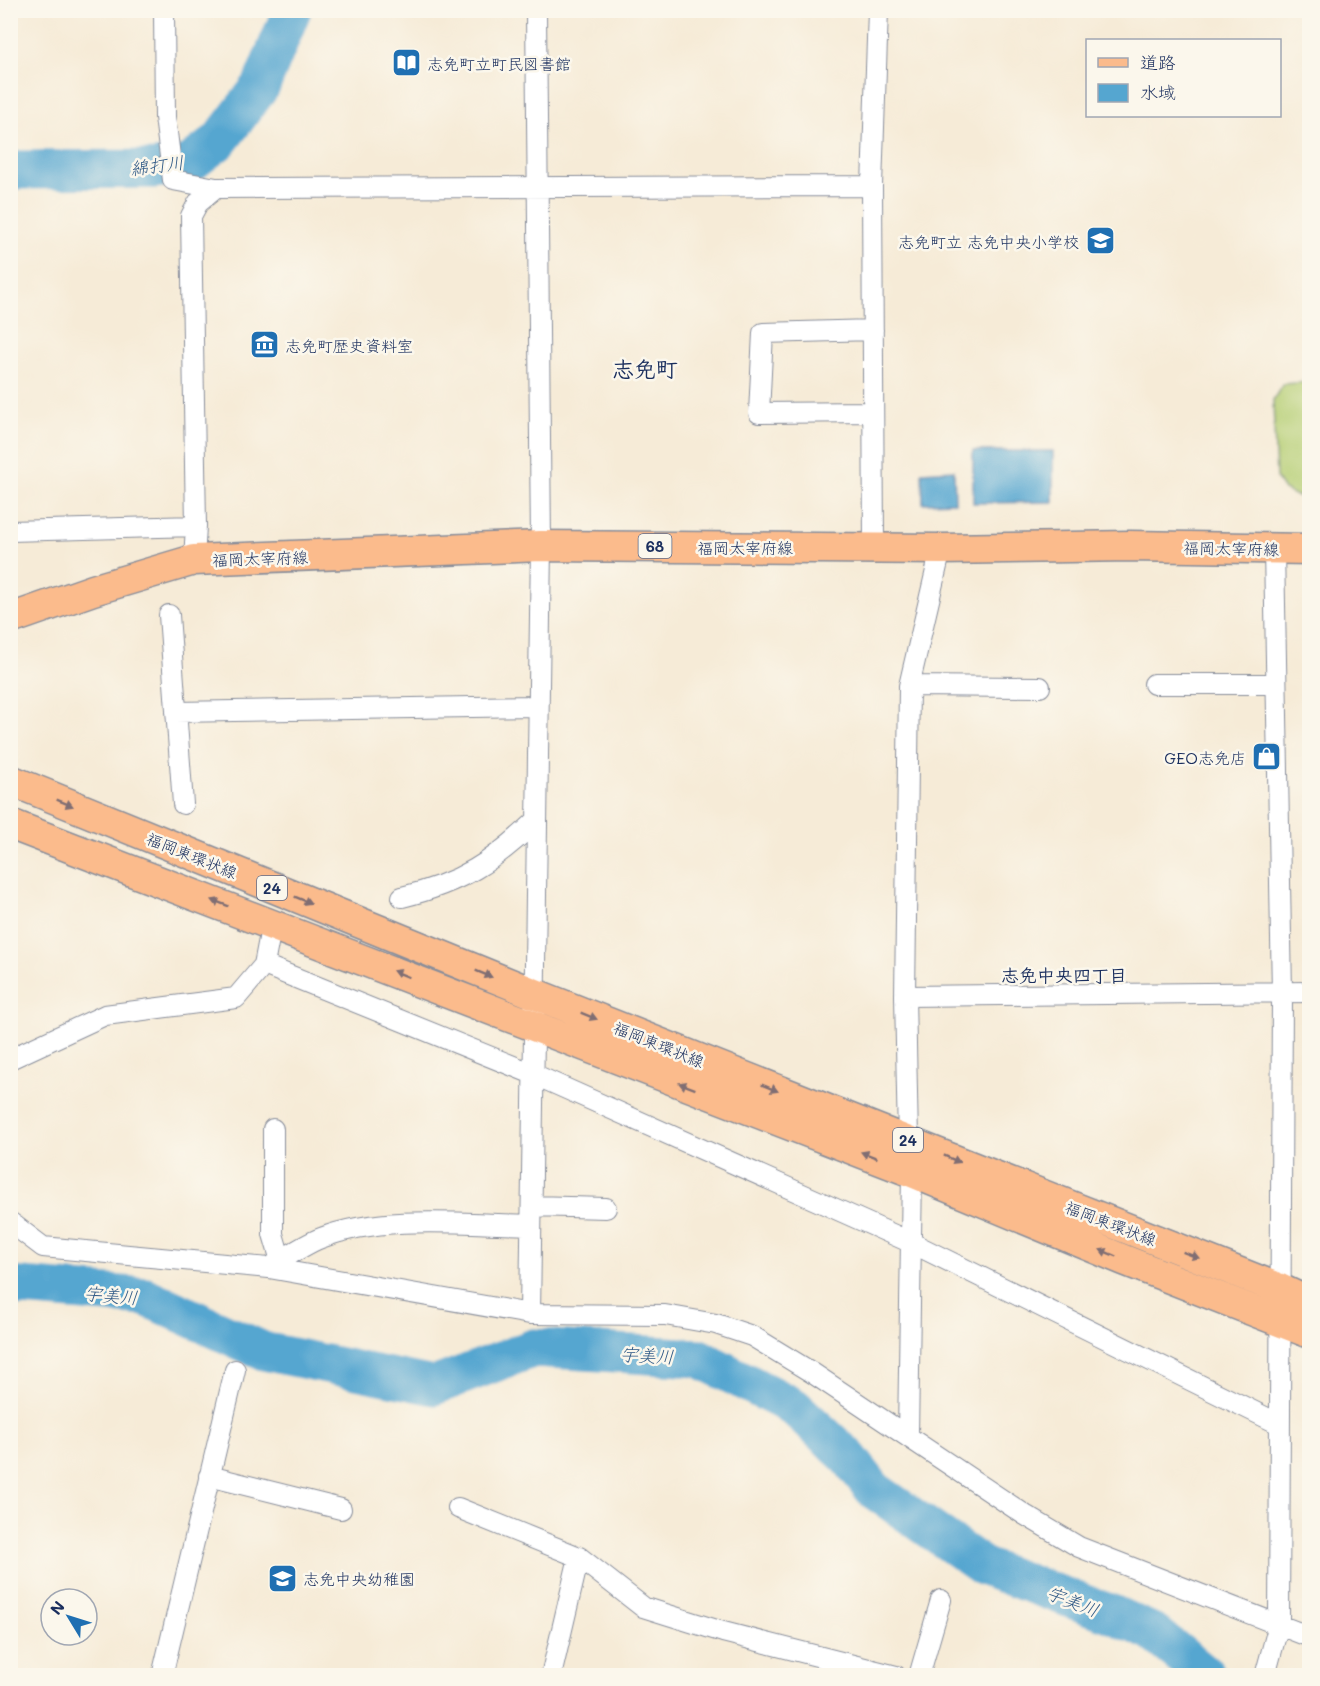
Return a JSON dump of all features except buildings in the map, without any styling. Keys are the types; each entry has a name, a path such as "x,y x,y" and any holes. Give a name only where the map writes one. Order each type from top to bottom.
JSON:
{"main road":[{"name":"福岡太宰府線","path":"10,619 93,590 194,560 541,546 941,549 1130,546 1310,549"},
{"name":"福岡東環状線","path":"10,780 535,994 820,1108 908,1140 1310,1303"},
{"name":"福岡東環状線","path":"10,824 272,923 912,1172 1124,1260 1280,1319 1310,1333"}],"street":[{"path":"164,10 165,117 173,180 216,188 872,186"},
{"path":"530,1314 541,546 536,10"},
{"path":"874,548 872,186 878,10"},
{"path":"194,560 196,526 191,216 198,203 216,188"},
{"path":"873,330 763,333 759,413 873,412"},
{"path":"10,531 196,526"},
{"path":"908,1140 905,996 909,686 941,549"},
{"path":"1265,1676 1277,1631 1280,1424 1282,993 1274,549"},
{"path":"169,615 183,804"},
{"path":"1154,684 1276,684"},
{"path":"909,686 1041,687"},
{"path":"176,712 538,706"},
{"path":"402,897 436,889 468,874 503,853 537,820"},
{"path":"10,1059 105,1015 236,998 264,965 272,923"},
{"path":"264,965 534,1074 912,1244 1280,1424"},
{"path":"905,996 1310,992"},
{"path":"273,1129 275,1264"},
{"path":"908,1436 912,1172"},
{"path":"275,1264 322,1237 367,1228 606,1208"},
{"path":"10,1222 43,1247 275,1264 530,1314 665,1316 716,1324 752,1336 908,1436 1025,1515 1079,1547 1277,1631 1307,1631"},
{"path":"162,1676 235,1370"},
{"path":"210,1476 341,1509"},
{"path":"459,1508 579,1557 643,1607 723,1632 896,1676"},
{"path":"551,1676 579,1557"},
{"path":"919,1676 941,1600"}],"green space":[{"path":"1309,382 1309,496 1296,496 1284,490 1276,478 1273,400 1283,384"}],"water":[{"path":"973,451 1053,451 1053,502 973,503"},
{"path":"954,470 955,502 923,503 922,472"}],"waterway":[{"name":"綿打川","path":"10,170 155,169 189,164 219,141 261,86 292,10"},
{"name":"宇美川","path":"10,1286 146,1297 263,1351 434,1386 534,1348 699,1358 794,1407 849,1458 874,1490 984,1567 1112,1614 1154,1633 1207,1676"}],"place":[{"name":"志免町立町民図書館","path":"406,63"},
{"name":"志免町立 志免中央小学校","path":"1100,241"},
{"name":"志免町歴史資料室","path":"264,345"},
{"name":"GEO志免店","path":"1267,757"},
{"name":"志免中央幼稚園","path":"282,1578"}],"district":[{"name":"志免町","path":"645,368"},
{"name":"志免中央四丁目","path":"1064,975"}]}
